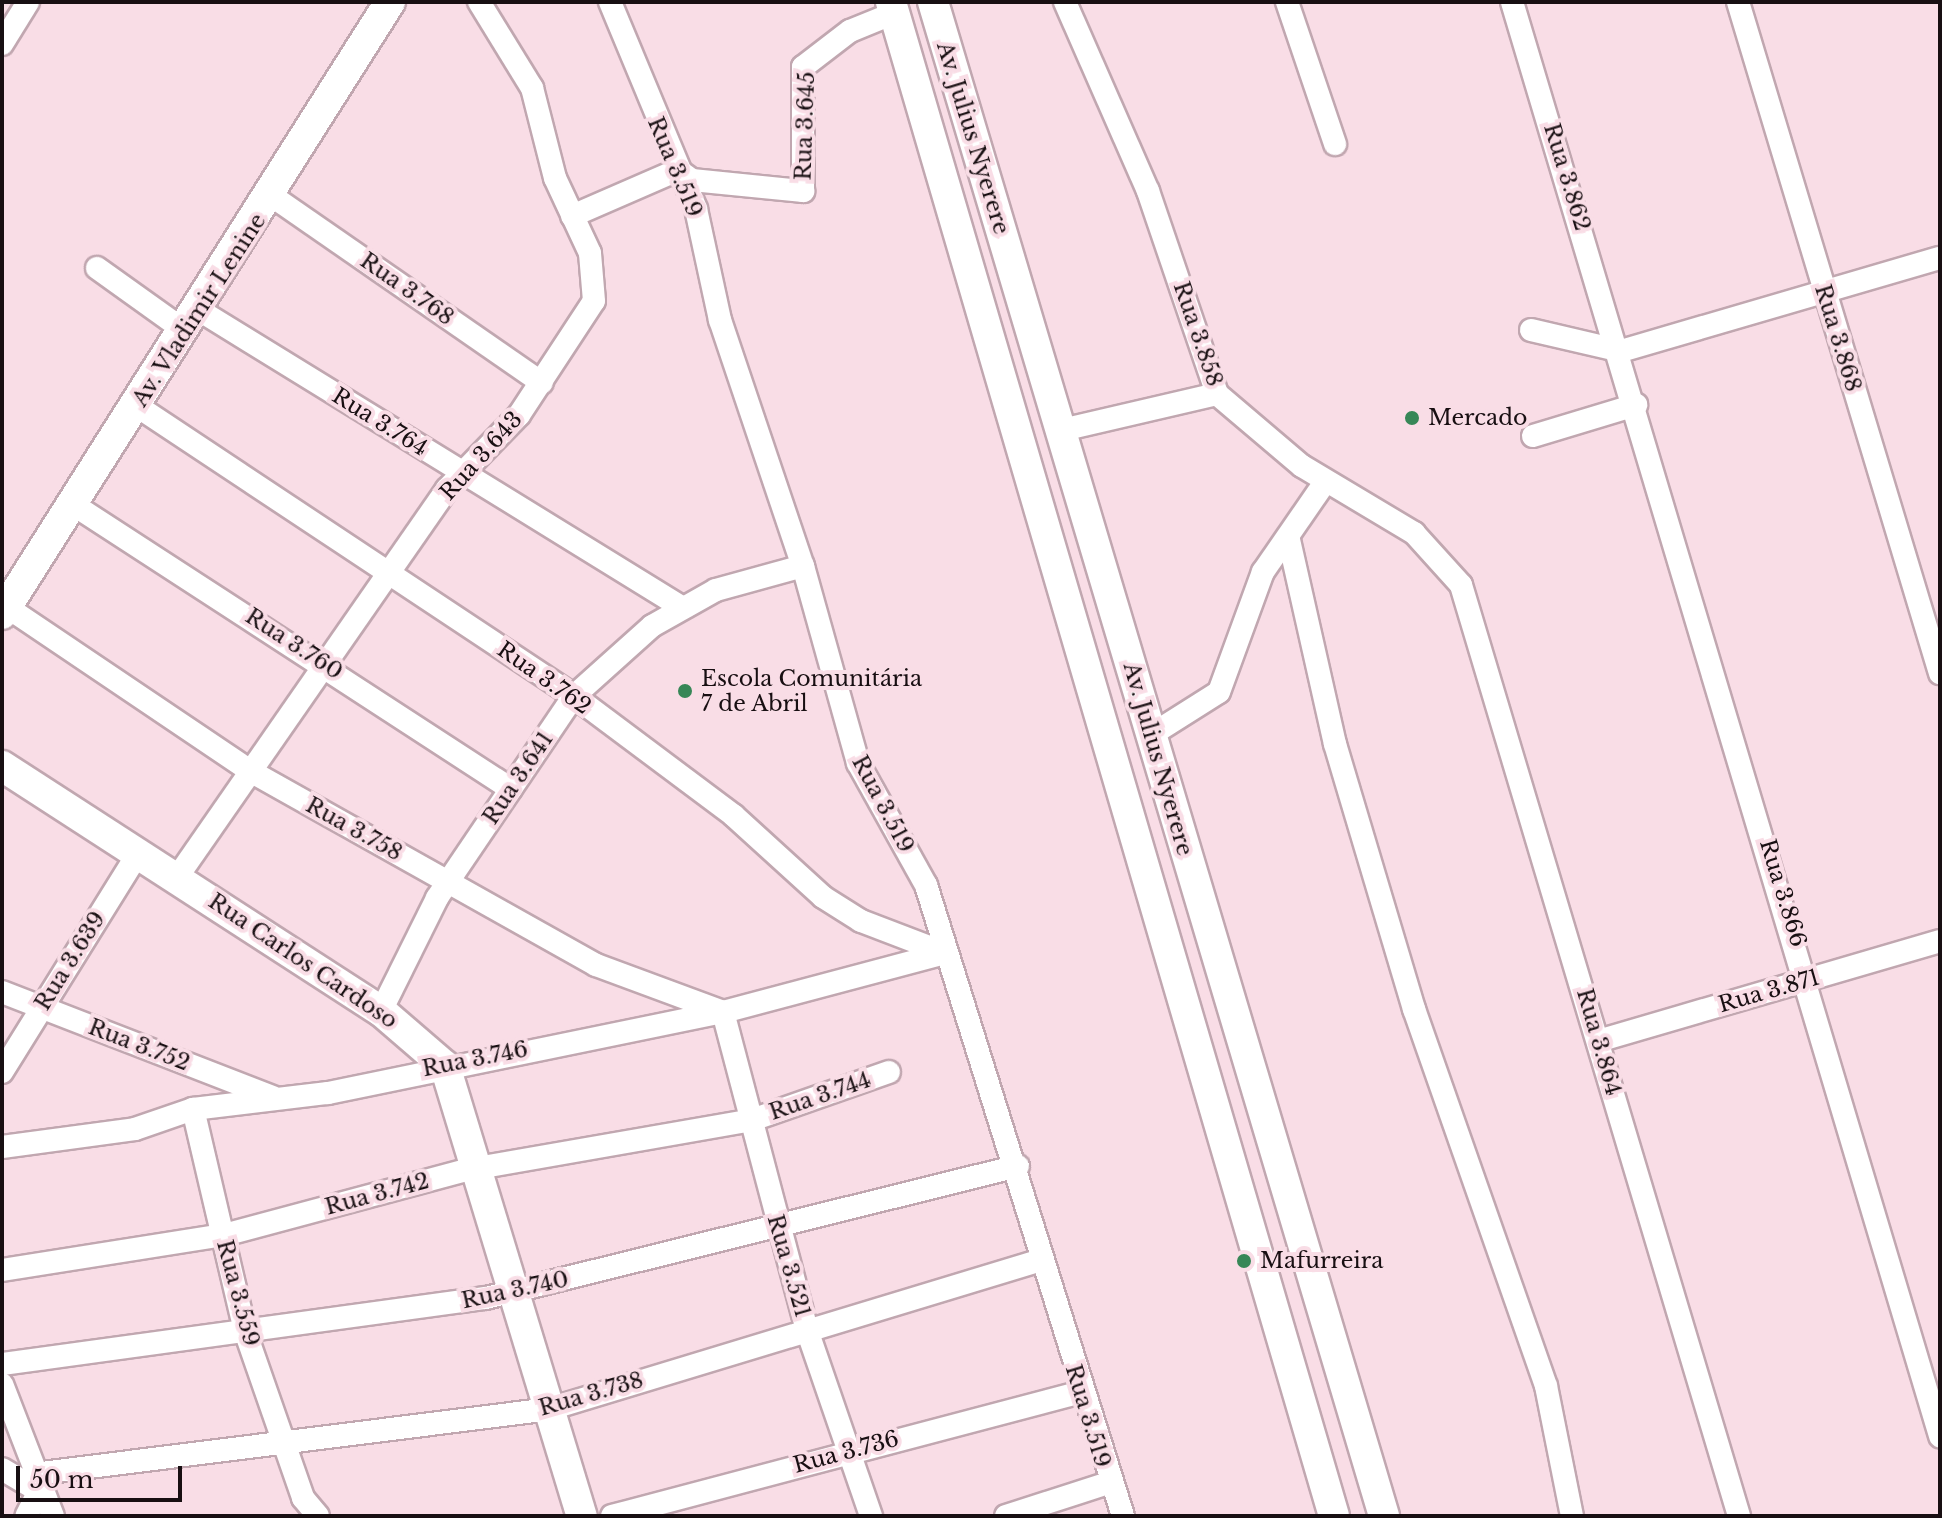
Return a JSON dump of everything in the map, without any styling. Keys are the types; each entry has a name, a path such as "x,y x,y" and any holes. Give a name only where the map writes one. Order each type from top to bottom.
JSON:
{"main road":[{"name":"Av. Vladimir Lenine","path":"4,610 272,196 390,2"},
{"name":"Av. Julius Nyerere","path":"933,2 1384,1516"},
{"name":"Av. Julius Nyerere","path":"892,8 1334,1516"},
{"name":"Rua Carlos Cardoso","path":"2,766 178,876 381,1011 445,1066"},
{"path":"1124,801 1166,787"},
{"path":"445,1066 480,1167 582,1516"}],"street":[{"path":"2,44 28,2"},
{"name":"Rua 3.643","path":"178,876 463,473 542,383 594,301 596,276 572,216 532,88 479,2"},
{"name":"Rua 3.519","path":"610,2 678,170 803,566 858,763 926,885 945,953 1018,1166 1038,1261 1082,1392 1108,1483 1123,1516"},
{"name":"Rua 3.858","path":"1065,2 1148,191 1217,394 1325,482 1414,533 1453,569"},
{"path":"1287,2 1335,144"},
{"name":"Rua 3.862","path":"1512,2 1621,351"},
{"name":"Rua 3.868","path":"1738,2 1940,673"},
{"name":"Rua 3.645","path":"678,170 692,180 803,191 803,67 850,31 892,8"},
{"path":"572,216 678,170"},
{"name":"Rua 3.768","path":"272,196 542,383"},
{"path":"1531,330 1621,351 1940,258"},
{"name":"Rua 3.764","path":"97,268 463,473 683,608"},
{"name":"Rua 3.866","path":"1621,351 1809,979 1940,1436"},
{"path":"1062,430 1217,394"},
{"path":"1533,436 1636,405"},
{"name":"Rua 3.762","path":"137,406 574,696 733,815 823,897 861,921 945,953"},
{"path":"1151,735 1219,692 1263,572 1289,540 1325,482"},
{"name":"Rua 3.760","path":"74,505 327,664 511,789"},
{"path":"1289,540 1335,744 1414,1009 1546,1386 1572,1516"},
{"name":"Rua 3.641","path":"381,1011 447,882 574,696 652,626 683,608 716,590 803,566"},
{"name":"Rua 3.864","path":"1453,569 1739,1516"},
{"name":"Rua 3.758","path":"4,610 252,772 447,882 596,965 723,1012"},
{"name":"Rua 3.639","path":"2,1072 139,852"},
{"name":"Rua 3.871","path":"1598,1041 1940,941"},
{"name":"Rua 3.746","path":"2,1147 135,1129 193,1109 276,1098 723,1012 945,953"},
{"name":"Rua 3.752","path":"2,992 276,1098"},
{"name":"Rua 3.521","path":"723,1012 806,1327 853,1449 871,1516"},
{"name":"Rua 3.744","path":"752,1120 889,1072"},
{"name":"Rua 3.559","path":"193,1109 215,1225 224,1235 245,1331 288,1442 303,1498 318,1516"},
{"name":"Rua 3.742","path":"2,1270 224,1235 480,1167 752,1120"},
{"name":"Rua 3.740","path":"2,1364 516,1292 1018,1166"},
{"name":"Rua 3.738","path":"36,1483 288,1442 550,1409 806,1327 1038,1261"},
{"path":"2,1384 36,1483 53,1516"},
{"name":"Rua 3.736","path":"612,1516 853,1449 1082,1392"},
{"path":"2,1469 36,1483"},
{"path":"26,1516 36,1483"},
{"path":"1006,1516 1108,1483"}],"place":[{"name":"Mercado","path":"1412,418"},
{"name":"Escola Comunitária 7 de Abril","path":"685,691"},
{"name":"Mafurreira","path":"1244,1261"}]}
